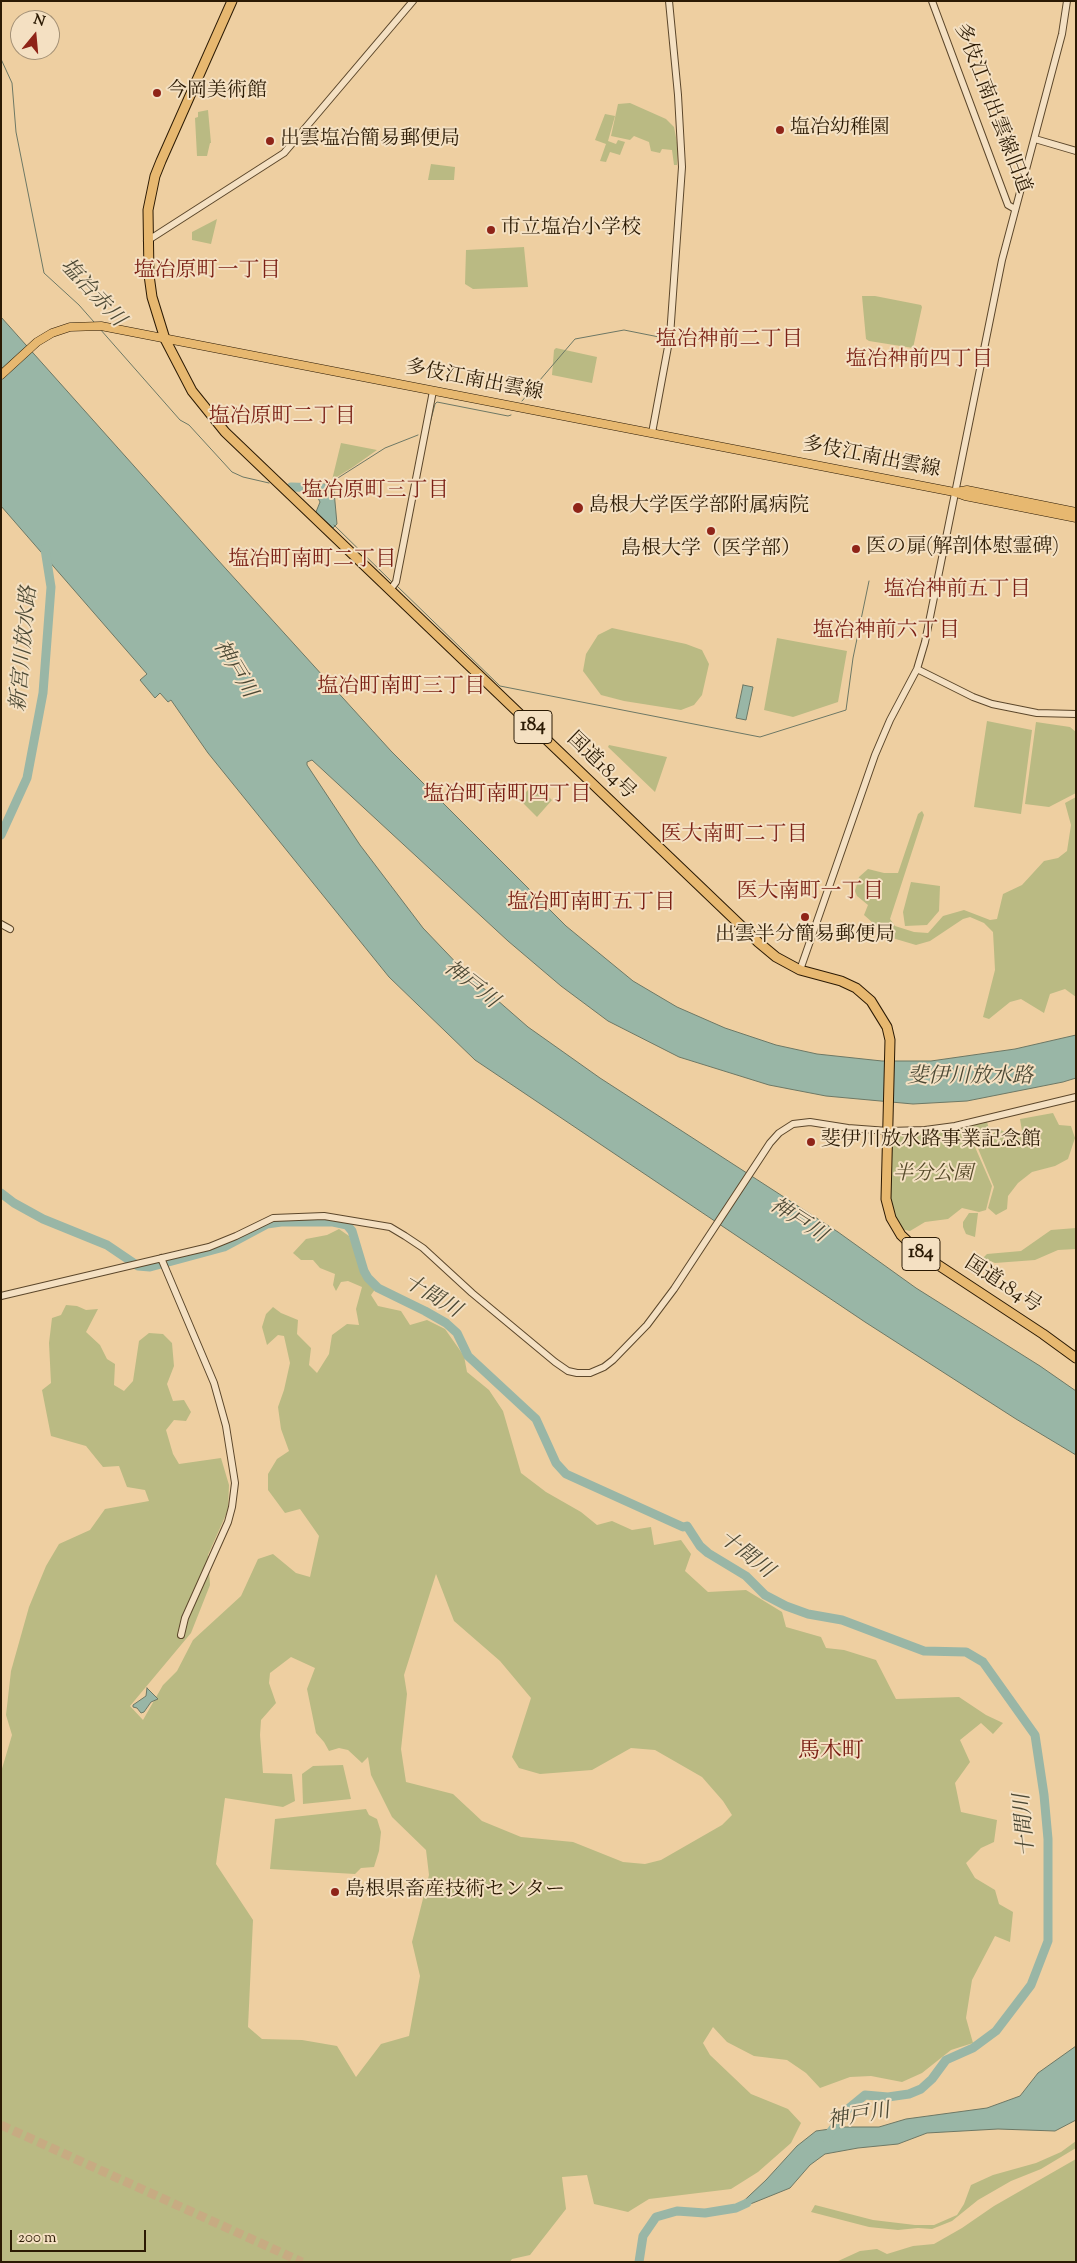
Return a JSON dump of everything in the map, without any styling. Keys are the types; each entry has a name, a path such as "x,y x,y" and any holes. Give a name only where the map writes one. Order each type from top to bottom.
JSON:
{"highway":[{"name":"国道184号","path":"232,1 155,176 148,210 147,241 152,297 164,339 192,391 218,425 758,942 776,957 800,970 841,981 856,988 871,1001 881,1014 890,1040 886,1199 891,1218 900,1235 920,1253 1076,1358"}],"main road":[{"name":"多伎江南出雲線","path":"1,375 37,342 61,329 101,326 954,492 1076,518"},
{"name":"多伎江南出雲線","path":"954,492 966,490 1076,512"}],"street":[{"path":"147,241 284,153 413,1"},
{"path":"652,433 670,336 682,167 678,95 668,1"},
{"name":"多伎江南出雲線旧道","path":"800,970 874,755 917,669 925,642 1002,260 1015,209 1008,205 932,1"},
{"path":"1015,209 1062,34 1068,1"},
{"path":"1035,139 1076,151"},
{"path":"390,590 396,582 433,391"},
{"path":"917,669 973,697 992,704 1037,713 1076,714"},
{"path":"1,924 10,930"},
{"path":"1,1296 209,1247 273,1218 284,1216 324,1216 390,1227 423,1248 472,1293 555,1362 568,1371 590,1373 604,1367 631,1344 674,1289 759,1158 779,1133 793,1124 810,1122 848,1128 888,1131 925,1130 955,1126 1076,1097"},
{"path":"161,1258 214,1384 226,1426 235,1483 235,1495 228,1522 186,1618 181,1635"}],"green space":[{"path":"630,103 666,119 674,127 678,148 677,165 674,165 672,150 662,149 660,153 651,151 649,142 634,136 630,140 611,136 618,104"},
{"path":"208,110 211,143 207,156 197,156 195,118 198,117 198,112"},
{"path":"605,114 615,116 608,141 616,144 618,140 625,142 620,155 610,152 606,162 600,161 606,144 595,140"},
{"path":"431,164 455,167 454,180 428,180"},
{"path":"217,219 211,244 192,240 192,232"},
{"path":"524,247 528,287 473,289 465,284 466,250"},
{"path":"862,296 875,296 921,305 913,348 866,339"},
{"path":"556,348 597,357 592,383 552,375 554,350"},
{"path":"341,443 377,450 332,480"},
{"path":"612,628 686,644 702,650 709,664 702,695 694,705 681,710 624,701 601,695 583,671 586,654 598,635"},
{"path":"777,638 847,651 838,702 793,717 764,710"},
{"path":"987,721 1032,730 1021,814 974,807"},
{"path":"1036,722 1070,727 1076,732 1076,793 1049,807 1025,804"},
{"path":"609,745 667,757 655,792 608,747"},
{"path":"532,786 537,786 552,800 537,817 519,799"},
{"path":"1076,797 1076,997 1065,989 1050,994 1044,1013 1021,999 1010,1002 989,1019 983,1017 995,970 993,932 984,923 970,917 963,919 930,941 916,945 889,937 864,915 868,905 857,896 855,891 859,877 868,869 884,873 898,873 918,814 922,811 924,815 890,919 895,926 914,932 928,933 943,916 964,910 990,920 997,919 1003,894 1022,885 1044,861 1058,858 1067,851 1071,825 1065,803"},
{"path":"911,882 940,886 939,911 927,925 905,926 903,912"},
{"name":"半分公園","path":"1053,1113 1059,1125 1071,1126 1075,1138 1068,1159 1055,1166 1032,1172 1018,1183 1008,1196 1007,1209 996,1215 988,1208 994,1187 977,1146 975,1147 992,1186 986,1210 979,1212 962,1208 948,1219 925,1222 910,1231 900,1229 890,1205 889,1162 892,1137 941,1131 987,1122 991,1136 998,1128 1016,1139 1022,1131 1020,1119"},
{"path":"969,1213 978,1213 975,1237 966,1234 963,1227 963,1222"},
{"path":"1076,1228 1076,1249 1058,1250 1035,1260 995,1263 983,1258 987,1254 1021,1251 1051,1230"},
{"path":"339,1229 349,1236 363,1275 376,1288 371,1295 378,1306 401,1311 410,1325 427,1320 445,1329 464,1356 467,1372 489,1390 503,1411 521,1473 546,1492 581,1512 597,1525 612,1521 632,1530 651,1527 654,1545 681,1540 691,1554 685,1571 708,1592 746,1590 782,1612 786,1627 821,1637 826,1648 844,1650 876,1660 896,1699 959,1697 986,1715 1003,1723 993,1734 981,1723 960,1740 970,1762 955,1783 961,1812 997,1820 994,1842 981,1848 966,1863 975,1878 995,1890 999,1904 1013,1912 1010,1942 995,1936 972,1980 966,2018 973,2043 951,2050 922,2073 902,2082 871,2076 850,2077 820,2088 806,2073 787,2060 754,2056 727,2042 713,2027 703,2043 710,2055 751,2094 788,2109 801,2123 791,2143 758,2172 731,2189 649,2199 628,2212 594,2204 587,2175 562,2177 566,2209 530,2255 512,2259 510,2262 1,2262 1,1772 12,1735 6,1715 11,1671 29,1607 46,1566 59,1544 90,1530 105,1509 149,1501 145,1490 127,1487 119,1466 103,1467 86,1446 51,1436 42,1390 51,1383 49,1343 52,1318 61,1315 66,1305 77,1306 86,1310 98,1309 86,1332 100,1345 107,1359 115,1364 114,1385 124,1391 133,1381 139,1341 149,1333 163,1334 172,1343 174,1366 167,1384 173,1401 184,1400 191,1412 186,1421 174,1420 166,1430 173,1454 179,1464 221,1458 229,1485 228,1510 208,1555 210,1585 191,1633 130,1706 143,1720 163,1685 177,1671 193,1640 241,1596 258,1559 273,1554 296,1573 310,1577 319,1536 300,1509 285,1513 268,1490 268,1474 277,1459 289,1451 281,1429 278,1407 290,1363 284,1336 278,1335 267,1345 262,1327 266,1314 273,1307 281,1313 298,1320 297,1334 311,1348 309,1365 317,1373 329,1354 332,1335 347,1324 359,1325 356,1309 362,1287 348,1281 341,1282 336,1291 333,1285 335,1274 320,1268 313,1260 301,1260 293,1253 306,1239 327,1235","holes":["436,1574 454,1621 500,1661 531,1698 512,1757 519,1768 540,1774 592,1770 631,1748 655,1750 702,1777 723,1801 732,1815 722,1825 661,1860 645,1864 623,1862 573,1842 521,1837 482,1821 453,1794 406,1782 401,1749 407,1694 404,1675","291,1657 315,1668 307,1689 316,1733 329,1751 339,1748 348,1750 362,1763 368,1757 371,1775 392,1817 426,1850 429,1875 412,1942 420,1976 409,2036 381,2044 356,2077 337,2046 302,2040 262,2039 248,2027 253,1920 216,1864 225,1798 283,1807 295,1801 292,1774 263,1773 260,1735 261,1720 276,1703 269,1683 270,1673"]},
{"path":"343,1765 351,1799 303,1804 302,1774 313,1766"},
{"path":"366,1809 369,1815 377,1819 381,1832 379,1851 374,1867 361,1868 355,1874 270,1869 275,1819"},
{"path":"1076,2141 1076,2148 1041,2169 1011,2181 978,2200 952,2221 932,2229 898,2230 869,2227 811,2212 815,2205 873,2220 915,2225 934,2225 957,2215 964,2204 971,2185 993,2175 1036,2163 1061,2152"},
{"path":"1076,2159 1076,2262 836,2262 860,2251 877,2249 887,2254 913,2246 934,2244 994,2206"}],"water":[{"name":"斐伊川放水路","path":"1,317 391,751 566,926 633,981 677,1007 725,1028 776,1045 817,1054 882,1061 931,1061 1015,1049 1076,1035 1076,1078 967,1101 913,1104 826,1096 769,1085 679,1057 608,1021 561,986 508,941 312,760 307,762 307,765 360,845 423,928 465,972 528,1027 600,1078 838,1232 916,1288 1040,1366 1076,1391 1076,1455 1016,1419 865,1322 475,1060 389,977 208,753 171,700 168,702 160,693 155,698 140,680 147,674 1,506"},
{"path":"331,483 334,491 337,524 333,528 316,512 320,502 312,486"},
{"path":"743,685 753,687 746,720 736,718"},
{"path":"147,1688 158,1699 151,1702 144,1712 141,1713 133,1705 146,1696"},
{"path":"1076,2046 1076,2120 1055,2131 998,2129 927,2133 898,2144 825,2154 810,2165 790,2188 733,2211 766,2180 797,2146 816,2131 844,2127 879,2127 906,2119 987,2108 1020,2096 1038,2073"}],"waterway":[{"name":"塩冶赤川","path":"1,59 12,83 16,132 44,273 79,305 94,322"},
{"name":"塩冶赤川","path":"100,329 180,420 189,425 232,472 243,477 269,483"},
{"path":"522,401 575,339 624,330 664,338"},
{"path":"428,431 437,402 508,416 511,415"},
{"path":"330,483 385,448 418,435"},
{"name":"塩冶赤川","path":"291,487 322,488"},
{"path":"334,525 392,582"},
{"name":"新宮川放水路","path":"1,835 27,778 43,693 51,587 45,549"},
{"path":"397,586 500,686 760,737 846,710 853,658 869,581"},
{"name":"十間川","path":"1,1193 14,1203 43,1219 107,1245 138,1266 150,1267 224,1247 267,1224 281,1222 333,1222 347,1225 352,1231 364,1271 368,1278 378,1288 425,1311 446,1323 457,1333 468,1356 536,1419 556,1463 566,1474 683,1527 687,1526 700,1546 708,1553 746,1576 765,1595 786,1606 808,1614 842,1620 924,1651 966,1652 983,1662 1035,1735 1048,1839 1048,1941 1031,1985 996,2031 973,2048 946,2060 932,2079 921,2089 909,2094 888,2097 865,2095 848,2109 826,2138"},
{"name":"神戸川","path":"639,2262 643,2236 656,2217 677,2211 705,2213 736,2208 747,2203"}],"tunnel":[{"path":"1,2125 302,2262"}],"place":[{"name":"今岡美術館","path":"157,93"},
{"name":"塩冶幼稚園","path":"780,130"},
{"name":"出雲塩冶簡易郵便局","path":"270,141"},
{"name":"市立塩冶小学校","path":"491,230"},
{"name":"島根大学医学部附属病院","path":"578,508"},
{"name":"島根大学（医学部）","path":"711,531"},
{"name":"医の扉(解剖体慰霊碑)","path":"856,549"},
{"name":"出雲半分簡易郵便局","path":"805,917"},
{"name":"斐伊川放水路事業記念館","path":"811,1142"},
{"name":"島根県畜産技術センター","path":"335,1892"}],"district":[{"name":"塩冶原町一丁目","path":"207,272"},
{"name":"塩冶神前二丁目","path":"729,341"},
{"name":"塩冶神前四丁目","path":"919,361"},
{"name":"塩冶原町二丁目","path":"282,418"},
{"name":"塩冶原町三丁目","path":"375,492"},
{"name":"塩冶町南町二丁目","path":"312,561"},
{"name":"塩冶神前五丁目","path":"957,591"},
{"name":"塩冶神前六丁目","path":"886,632"},
{"name":"塩冶町南町三丁目","path":"401,688"},
{"name":"塩冶町南町四丁目","path":"507,796"},
{"name":"医大南町二丁目","path":"734,836"},
{"name":"医大南町一丁目","path":"810,893"},
{"name":"塩冶町南町五丁目","path":"591,904"},
{"name":"馬木町","path":"831,1753"}]}
